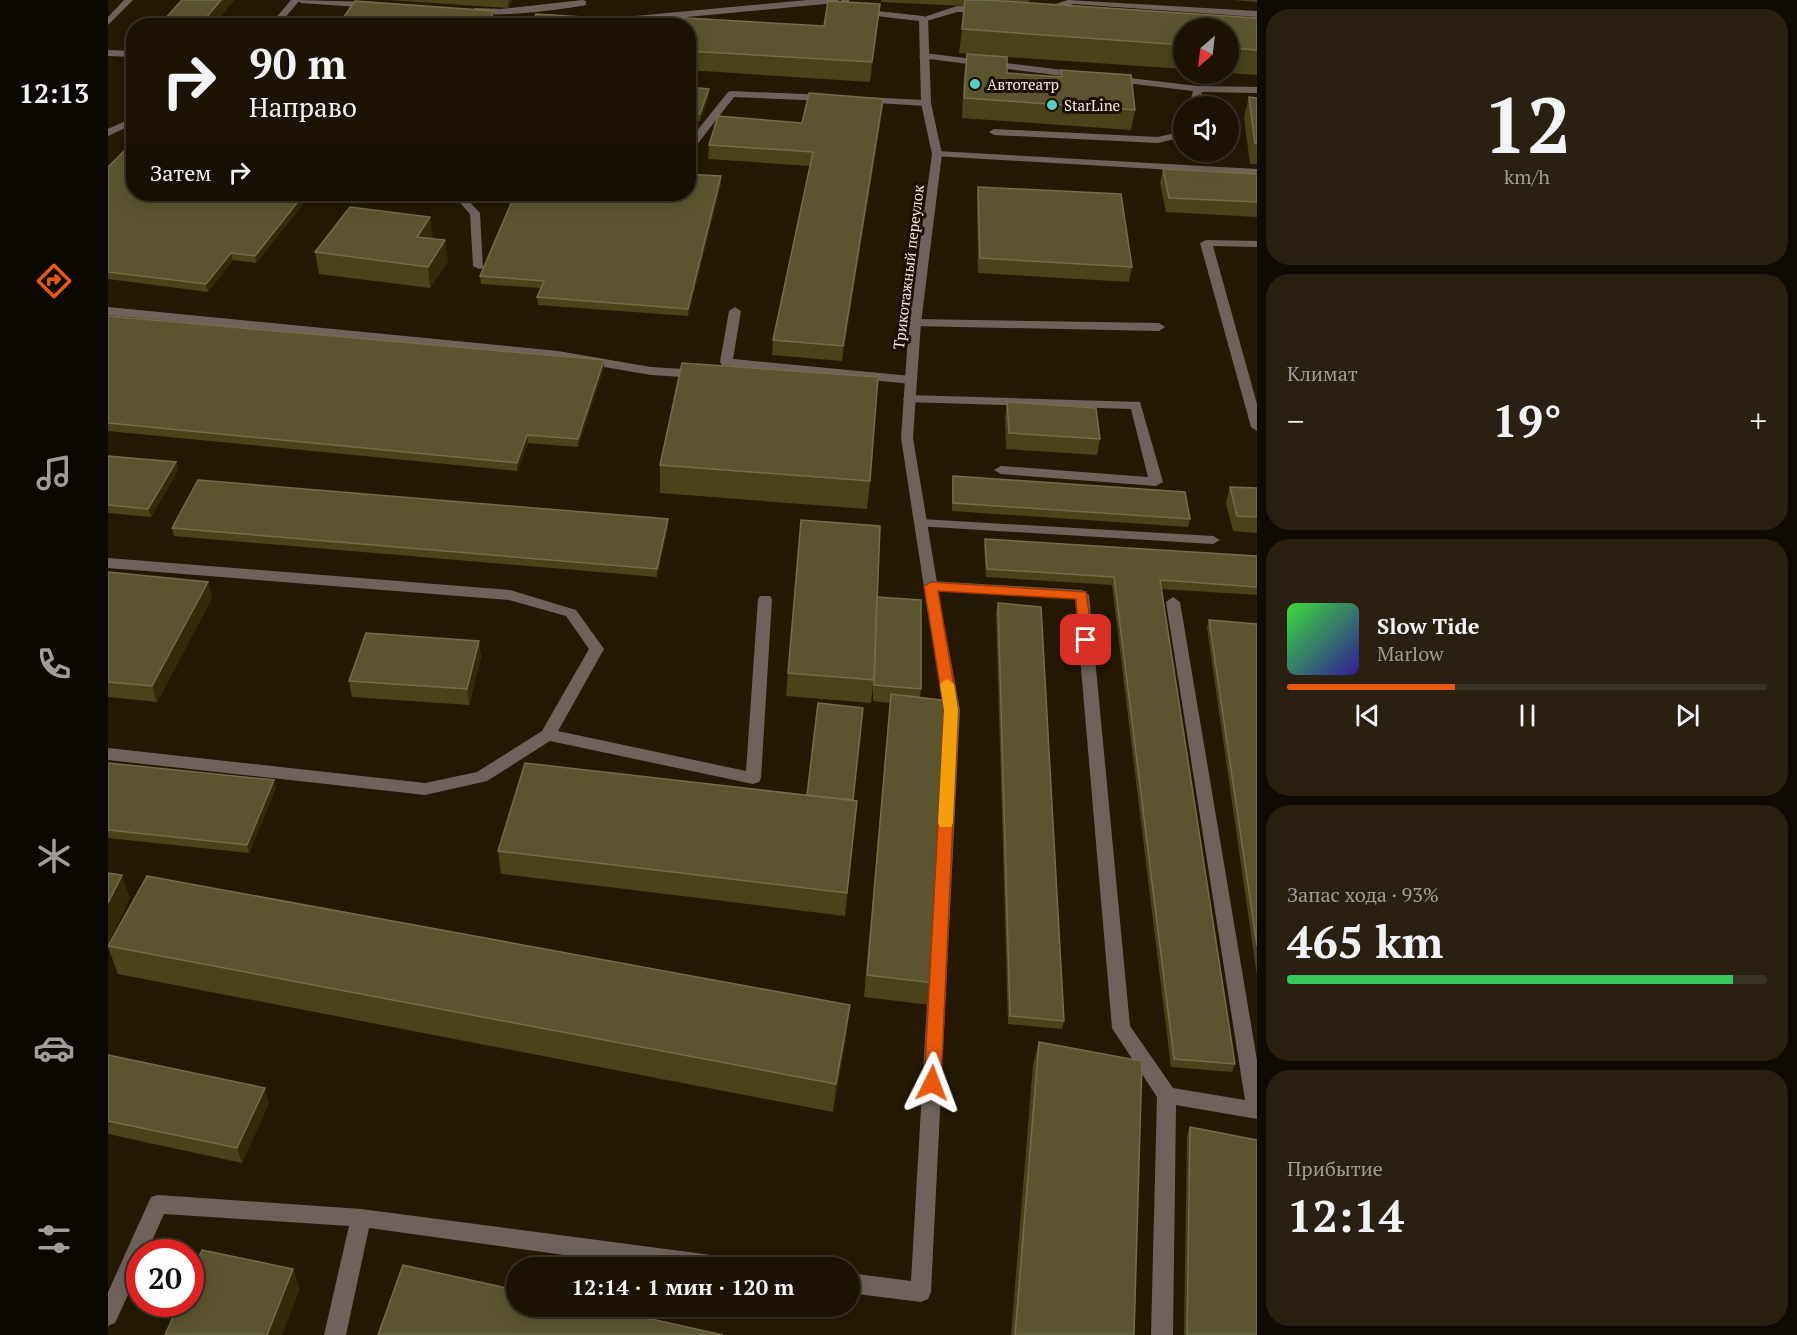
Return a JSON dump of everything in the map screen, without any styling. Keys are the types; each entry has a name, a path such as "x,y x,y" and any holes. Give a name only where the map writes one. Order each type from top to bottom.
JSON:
{"street":[{"path":"108,22 129,0"},
{"path":"280,18 296,0"},
{"path":"301,0 381,5"},
{"path":"645,18 835,0"},
{"path":"845,0 845,10 923,19 957,9 989,10"},
{"path":"1033,12 1074,1 1257,14"},
{"path":"464,10 500,12 583,3"},
{"name":"Трикотажный переулок","path":"860,1284 921,1292 951,710 907,438 915,323 937,154 926,103 923,19"},
{"path":"108,53 126,54"},
{"path":"924,56 1091,76"},
{"path":"1103,78 1198,89 1257,90"},
{"path":"1196,96 1198,89"},
{"path":"696,139 731,94 834,99"},
{"path":"857,100 926,103"},
{"path":"108,133 126,124"},
{"path":"994,132 1158,140 1173,136"},
{"path":"937,154 1257,172"},
{"path":"464,201 475,213 479,266"},
{"path":"1257,244 1206,243 1257,427"},
{"path":"108,310 558,355 651,371 771,377"},
{"path":"735,311 726,362 911,380"},
{"path":"915,323 1159,327"},
{"path":"909,399 1136,405 1156,482 1000,470"},
{"path":"921,523 1213,540"},
{"path":"108,563 510,595 571,613 597,648 548,735 481,777 425,789 108,754"},
{"path":"931,586 1082,595 1121,1028 1167,1095 1162,1335"},
{"path":"548,735 753,778 765,598"},
{"path":"1167,1095 1257,1111 1173,602"},
{"path":"108,1316 158,1204 361,1218 652,1257"},
{"path":"335,1335 361,1218"}],"building":[{"path":"182,0 221,0 206,18 166,18"},
{"path":"965,0 1257,18 1257,50 1239,49 1239,18 1173,18 1173,44 962,29"},
{"path":"355,1 494,11 490,18 343,18"},
{"path":"828,1 880,4 872,62 696,51 696,19 824,26"},
{"path":"536,14 583,17 583,18 534,18"},
{"path":"652,16 686,18 651,18"},
{"path":"967,54 1007,57 1007,73 1062,77 1061,70 1131,75 1135,110 964,98"},
{"path":"696,88 709,89 700,114 696,114"},
{"path":"809,93 883,99 843,346 773,340 813,152 709,145 718,116 802,123"},
{"path":"1249,97 1257,98 1257,144 1255,143"},
{"path":"126,150 126,201 298,201 255,256 231,253 206,284 108,272 108,167"},
{"path":"1163,169 1257,174 1257,202 1169,198"},
{"path":"696,174 721,176 688,309 537,297 544,281 480,276 512,201 696,201"},
{"path":"978,187 1121,194 1132,267 980,258"},
{"path":"350,207 430,217 417,237 445,240 428,267 315,252"},
{"path":"108,316 604,360 578,439 527,435 517,463 108,423"},
{"path":"682,363 878,377 870,481 660,465"},
{"path":"1007,402 1096,408 1100,439 1009,433"},
{"path":"108,456 176,462 148,509 108,505"},
{"path":"953,476 1185,492 1190,519 953,503"},
{"path":"198,480 668,519 657,569 172,528"},
{"path":"1230,487 1257,488 1257,517 1237,516"},
{"path":"801,520 880,526 874,680 788,673"},
{"path":"985,539 1257,556 1257,587 1160,580 1235,1064 1174,1059 1114,577 987,569"},
{"path":"108,572 208,582 152,686 108,682"},
{"path":"877,597 921,600 921,689 874,685"},
{"path":"998,603 1041,607 1064,1021 1010,1016"},
{"path":"1209,620 1257,624 1257,946"},
{"path":"366,633 479,641 467,689 349,681"},
{"path":"891,694 949,701 934,983 867,975"},
{"path":"818,703 863,708 853,800 807,795"},
{"path":"108,763 274,780 247,845 108,830"},
{"path":"525,763 857,801 847,893 498,851"},
{"path":"108,873 122,875 108,903"},
{"path":"147,876 850,1005 836,1084 108,946"},
{"path":"1039,1042 1142,1061 1134,1335 1015,1335"},
{"path":"108,1055 265,1088 237,1148 108,1121"},
{"path":"1190,1127 1257,1140 1257,1335 1187,1335"},
{"path":"204,1250 293,1269 267,1335 165,1335 173,1317 204,1317"},
{"path":"403,1265 506,1288 506,1317 642,1317 723,1335 378,1335"}],"slow traffic":[{"path":"946,823 951,710 947,684"}],"place":[{"name":"Автотеатр","path":"975,84"},
{"name":"StarLine","path":"1052,105"}],"route":[{"path":"932,1083 951,710 931,586 1082,595 1086,640"}]}
